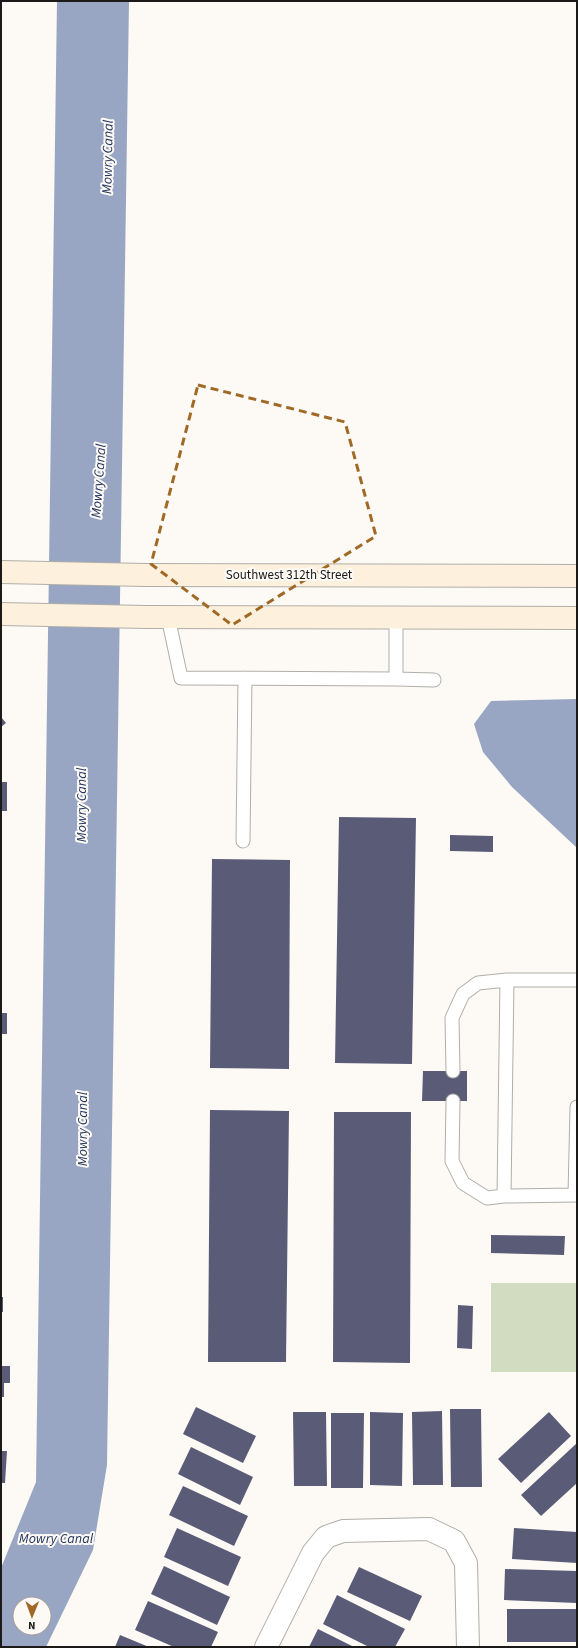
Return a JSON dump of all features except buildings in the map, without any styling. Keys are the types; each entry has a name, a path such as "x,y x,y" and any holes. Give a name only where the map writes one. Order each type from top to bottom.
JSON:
{"main road":[{"name":"Southwest 312th Street","path":"1,572 146,575 577,576"},
{"path":"1,614 146,617 577,618"}],"street":[{"path":"266,1647 313,1553 326,1537 343,1531 429,1529 454,1541 466,1563 468,1647"}],"lane":[{"path":"168,617 182,678 434,680"},
{"path":"396,618 396,679"},
{"path":"244,842 245,678"},
{"path":"453,1071 452,1018 463,994 478,983 507,980 577,980"},
{"path":"504,1196 507,980"},
{"path":"453,1101 452,1161 463,1183 487,1198 504,1196 576,1195 577,1107"}],"highlighted area":[{"path":"198,385 345,422 376,536 232,625 151,564"}],"green space":[{"path":"491,1283 577,1283 577,1372 491,1372"}],"water":[{"name":"Mowry Canal","path":"57,1 129,1 107,1465 93,1550 52,1635 52,1596 12,1596 12,1636 51,1636 46,1647 1,1647 1,1568 36,1482"},
{"path":"577,699 577,848 512,787 483,752 474,724 491,701"}]}
